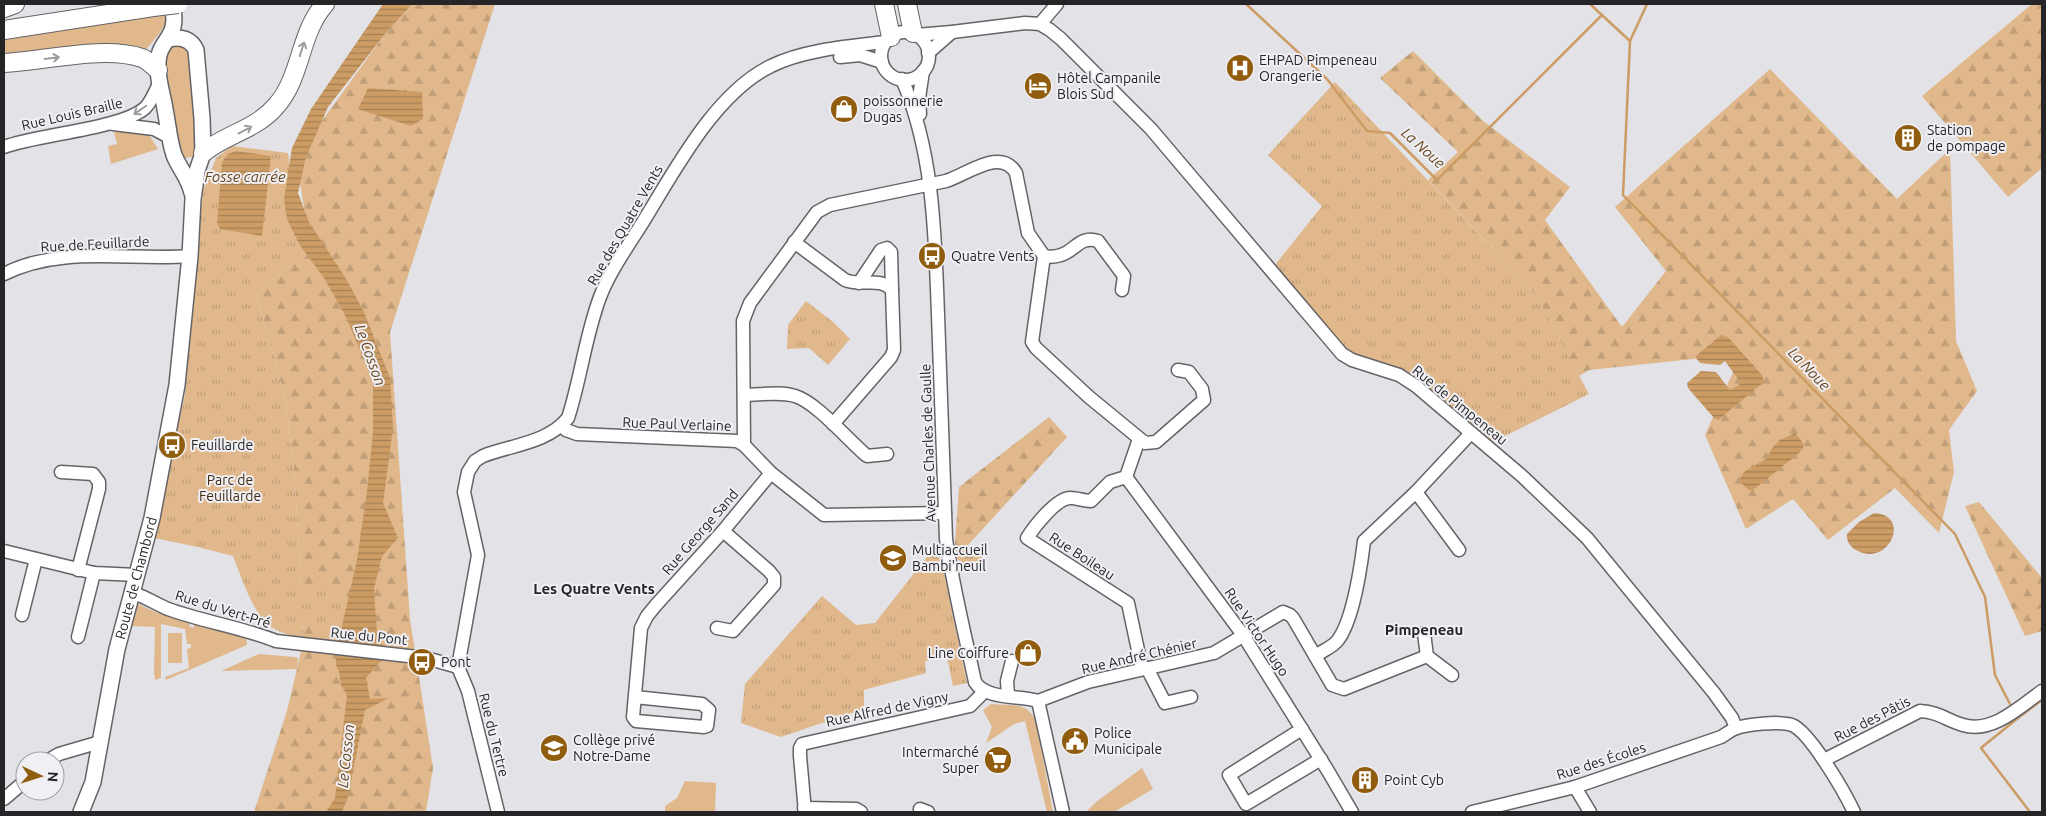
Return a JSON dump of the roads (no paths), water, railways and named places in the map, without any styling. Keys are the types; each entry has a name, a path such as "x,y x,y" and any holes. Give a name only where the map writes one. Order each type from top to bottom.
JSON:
{"highway":[{"path":"4,8 15,4"},
{"path":"4,20 110,4"},
{"path":"4,30 179,4"},
{"path":"201,157 219,141 251,127 276,106 291,80 312,22 325,4"},
{"path":"884,4 901,36"},
{"path":"896,4 901,36"},
{"path":"901,36 908,4"},
{"path":"4,63 99,54 123,54 144,59 159,76"}],"main road":[{"path":"169,39 175,25 172,4"},
{"path":"179,4 190,41 196,50 198,58 201,157 193,200"},
{"path":"190,41 176,37 162,44 159,51 159,76 174,153 188,179 193,200"},
{"path":"180,163 192,166 201,157"},
{"name":"Route de Chambord","path":"81,812 92,782 117,649 152,518 169,436 190,256 193,200"}],"street":[{"path":"1040,24 1057,4"},
{"name":"Rue des Quatre Vents","path":"562,426 568,418 573,402 588,335 600,296 613,270 704,126 744,84 770,66 792,56 901,36 1013,24 1040,24"},
{"name":"Rue de Pimpeneau","path":"1040,24 1061,39 1151,129 1342,354 1352,360 1399,375 1416,386 1522,476 1587,538 1714,693 1732,718 1736,728"},
{"path":"928,52 952,32"},
{"path":"901,36 926,44 928,52 926,66 923,71 910,79 902,79 890,74 882,62 882,48 901,36"},
{"name":"Rue des Quatre Vents","path":"770,66 860,55 882,62"},
{"name":"Avenue Charles de Gaulle","path":"920,134 919,99 923,71"},
{"name":"Rue Louis Braille","path":"4,147 35,138 108,124 130,116 145,107 159,76"},
{"name":"Avenue Charles de Gaulle","path":"902,79 911,98 930,185 935,250 945,513 950,569 975,682 978,687 985,690"},
{"path":"108,124 154,129 171,138"},
{"path":"744,445 743,321 745,312 817,212 823,207 930,185 961,176 993,161 1003,161 1011,165 1016,173 1028,233 1044,256 1032,342 1036,348 1089,397 1145,443 1156,442 1204,400 1202,389 1190,372 1178,370"},
{"path":"1044,256 1062,255 1087,239 1098,241 1124,276 1122,290"},
{"path":"794,242 845,280 852,283 882,282 892,290"},
{"path":"833,424 891,357 894,350 891,252 887,248 881,250 859,283"},
{"name":"Rue de Feuillarde","path":"4,274 19,266 44,259 100,256 190,256"},
{"path":"744,396 783,394 795,396 804,400 833,424 867,456 886,454"},
{"path":"458,667 478,555 464,492 468,472 475,461 483,456 547,436 562,426"},
{"name":"Rue Paul Verlaine","path":"562,426 566,430 577,434 729,439 744,445 771,473 824,515 945,513"},
{"path":"1427,656 1344,690 1332,685 1315,656 1337,642 1343,632 1362,562 1364,541 1416,492 1471,433"},
{"path":"1126,477 1139,439"},
{"path":"61,472 93,474 99,482 99,489 78,570"},
{"name":"Rue George Sand","path":"635,698 702,704 710,710 709,722 704,727 636,721 634,717 635,698 641,628 647,616 771,473"},
{"name":"Rue Victor Hugo","path":"1126,477 1243,635 1352,812"},
{"name":"Rue Boileau","path":"1126,477 1110,482 1091,501 1071,498 1058,502 1034,527 1027,538 1128,603 1145,669"},
{"path":"1416,492 1459,550"},
{"path":"717,628 733,631 774,585 775,581 769,571 723,530"},
{"path":"4,551 94,573 137,575"},
{"path":"22,614 36,559"},
{"path":"78,637 94,573"},
{"name":"Rue du Vert-Pré","path":"133,593 168,609 256,633 276,641"},
{"name":"Rue André Chénier","path":"1038,701 1088,682 1214,653 1283,612 1290,614 1315,656"},
{"path":"1424,633 1427,656 1452,675"},
{"name":"Rue du Pont","path":"276,641 436,660 458,667"},
{"path":"1008,695 1007,682 1012,661"},
{"name":"Rue du Tertre","path":"458,667 468,692 498,812"},
{"path":"1145,669 1165,703 1191,698"},
{"path":"985,690 1038,701 1063,812"},
{"name":"Rue Alfred de Vigny","path":"805,810 800,756 802,744 970,706 985,690"},
{"name":"Rue des Pâtis","path":"1824,760 1920,711 1934,712 1964,729 1990,724 2005,717 2042,691"},
{"name":"Rue des Écoles","path":"1472,812 1575,787 1721,737 1736,728 1772,723 1792,725 1800,731 1824,760"},
{"path":"1302,729 1229,775 1246,804 1321,759"},
{"path":"65,752 100,742"},
{"path":"1824,760 1854,812"},
{"path":"1575,787 1590,812"},
{"path":"4,799 15,790"},
{"path":"805,810 856,809 861,812"}],"water":[{"name":"Le Cosson","path":"383,4 412,4 385,34 328,107 306,157 298,193 309,222 345,277 364,312 390,378 393,428 383,503 398,538 382,556 374,589 377,635 386,650 385,656 366,678 370,699 389,698 365,710 348,797 342,812 326,812 335,798 347,695 341,685 336,665 336,652 357,560 367,491 373,432 373,381 346,317 324,278 299,244 287,219 284,199 292,148 311,109"},
{"path":"368,88 422,92 423,119 411,126 358,109"},
{"name":"Fosse carrée","path":"236,151 271,156 262,236 220,229 217,223 222,162 228,154"},
{"path":"1721,335 1728,337 1762,375 1764,382 1718,420 1714,418 1688,388 1687,383 1701,371 1716,372 1730,390 1739,385 1740,382 1725,361 1720,365 1700,363 1696,358"},
{"path":"1795,433 1803,443 1803,448 1799,453 1753,490 1749,490 1740,482 1740,478 1745,471 1766,459 1780,440"},
{"path":"1874,513 1886,516 1892,522 1894,531 1892,539 1886,547 1878,553 1868,554 1852,547 1848,541 1847,534 1859,522"}],"waterway":[{"name":"La Noue","path":"1246,4 1327,79 1367,131 1390,133 1437,180 1602,15"},
{"name":"La Noue","path":"1590,4 1630,41 1623,195 1955,534 1985,597 1995,675 2012,708"},
{"path":"1630,41 1647,4"},
{"name":"La Noue","path":"2016,715 2018,718 2042,700"},
{"path":"2018,718 1981,748 2030,812"}],"place":[{"name":"EHPAD Pimpeneau Orangerie","path":"1240,68"},
{"name":"Hôtel Campanile Blois Sud","path":"1038,86"},
{"name":"poissonnerie Dugas","path":"844,109"},
{"name":"Station de pompage","path":"1908,138"},
{"name":"Quatre Vents","path":"932,256"},
{"name":"Feuillarde","path":"172,445"},
{"name":"Multiaccueil Bambi'neuil","path":"893,558"},
{"name":"Line Coiffure","path":"1028,653"},
{"name":"Pont","path":"422,662"},
{"name":"Police Municipale","path":"1075,741"},
{"name":"Collège privé Notre-Dame","path":"554,748"},
{"name":"Intermarché Super","path":"998,760"},
{"name":"Point Cyb","path":"1365,780"}],"district":[{"name":"Les Quatre Vents","path":"594,589"},
{"name":"Pimpeneau","path":"1424,630"}],"park label":[{"name":"Parc de Feuillarde","path":"230,488"}]}
